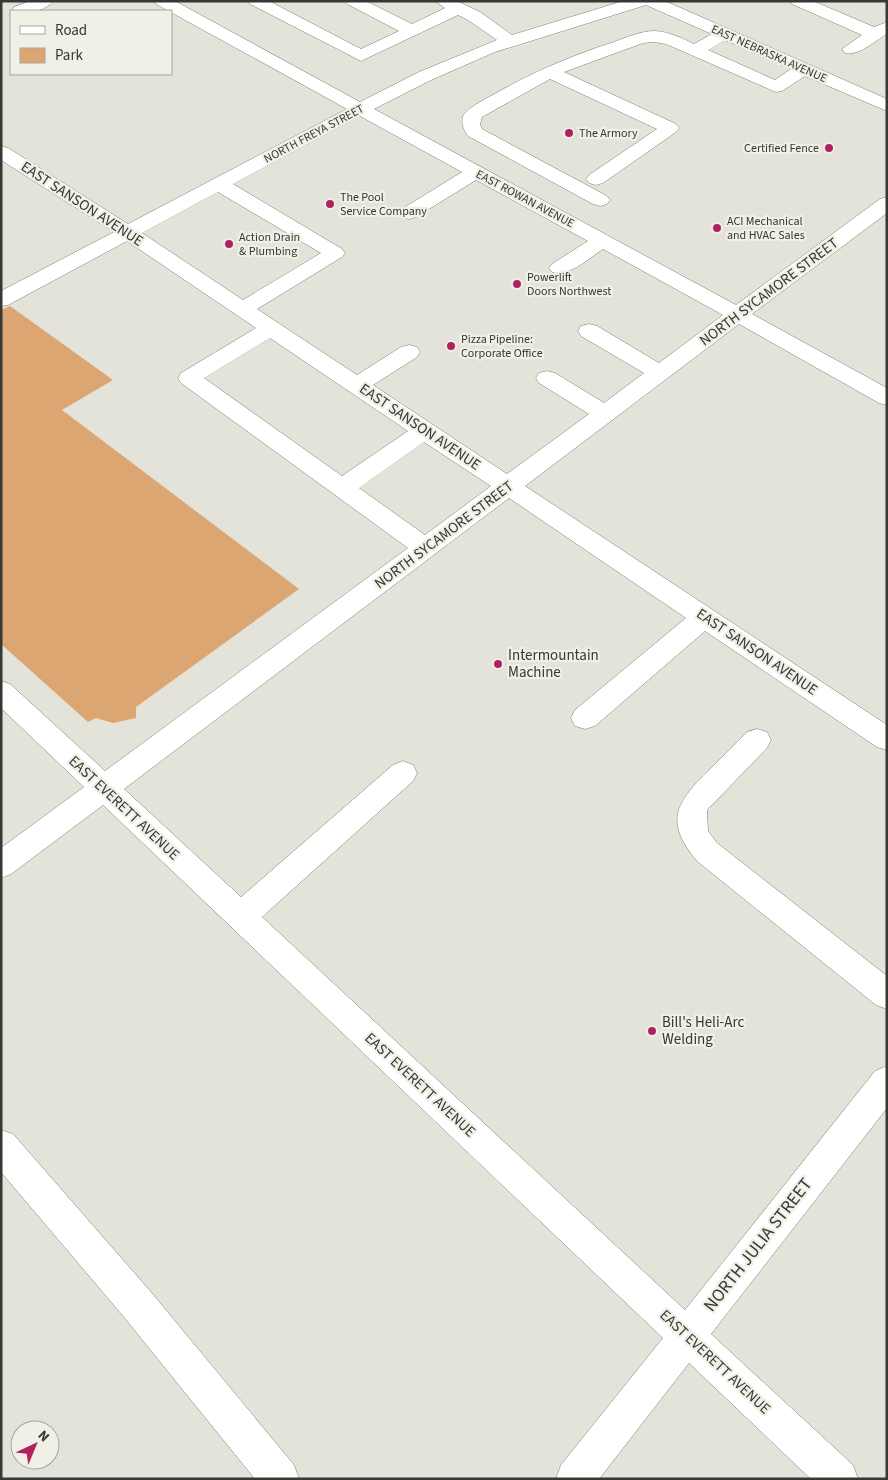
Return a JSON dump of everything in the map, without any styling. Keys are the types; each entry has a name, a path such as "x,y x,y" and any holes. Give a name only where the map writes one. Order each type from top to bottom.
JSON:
{"street":[{"path":"23,10 45,1"},
{"name":"EAST ROWAN AVENUE","path":"162,1 887,398"},
{"path":"256,1 362,56 412,31 450,5 474,16 510,42"},
{"path":"353,1 412,31"},
{"name":"NORTH FREYA STREET","path":"1,300 425,76 489,48 641,1"},
{"name":"EAST NEBRASKA AVENUE","path":"651,1 887,106"},
{"path":"798,1 881,30"},
{"path":"851,49 881,30"},
{"path":"694,51 724,34"},
{"path":"600,200 474,132 471,124 473,114 572,62 648,37 666,38 776,87 803,69"},
{"path":"551,73 670,128 596,179"},
{"name":"EAST SANSON AVENUE","path":"1,152 127,232 272,328 887,739"},
{"path":"409,213 476,172"},
{"path":"218,184 335,254 242,309"},
{"name":"NORTH SYCAMORE STREET","path":"1,865 105,790 887,203"},
{"path":"559,268 602,241"},
{"path":"272,328 189,378 426,548"},
{"path":"588,331 660,373"},
{"path":"357,385 409,352"},
{"path":"546,378 605,414"},
{"path":"342,488 425,430"},
{"path":"585,718 704,617"},
{"name":"EAST EVERETT AVENUE","path":"1,690 105,790 839,1479"},
{"path":"757,740 694,805 691,825 696,840 707,852 887,995"},
{"path":"240,917 403,774"},
{"name":"NORTH JULIA STREET","path":"574,1479 887,1082"},
{"path":"1,1146 137,1304 280,1479"}],"green space":[{"path":"10,306 113,380 62,410 299,589 136,707 136,718 113,723 96,718 88,722 1,644 1,310"}],"place":[{"name":"The Armory","path":"569,133"},
{"name":"Certified Fence","path":"829,148"},
{"name":"The Pool Service Company","path":"330,204"},
{"name":"ACI Mechanical and HVAC Sales","path":"717,228"},
{"name":"Action Drain & Plumbing","path":"229,244"},
{"name":"Powerlift Doors Northwest","path":"517,284"},
{"name":"Pizza Pipeline: Corporate Office","path":"451,346"},
{"name":"Intermountain Machine","path":"498,664"},
{"name":"Bill's Heli-Arc Welding","path":"652,1031"}]}
